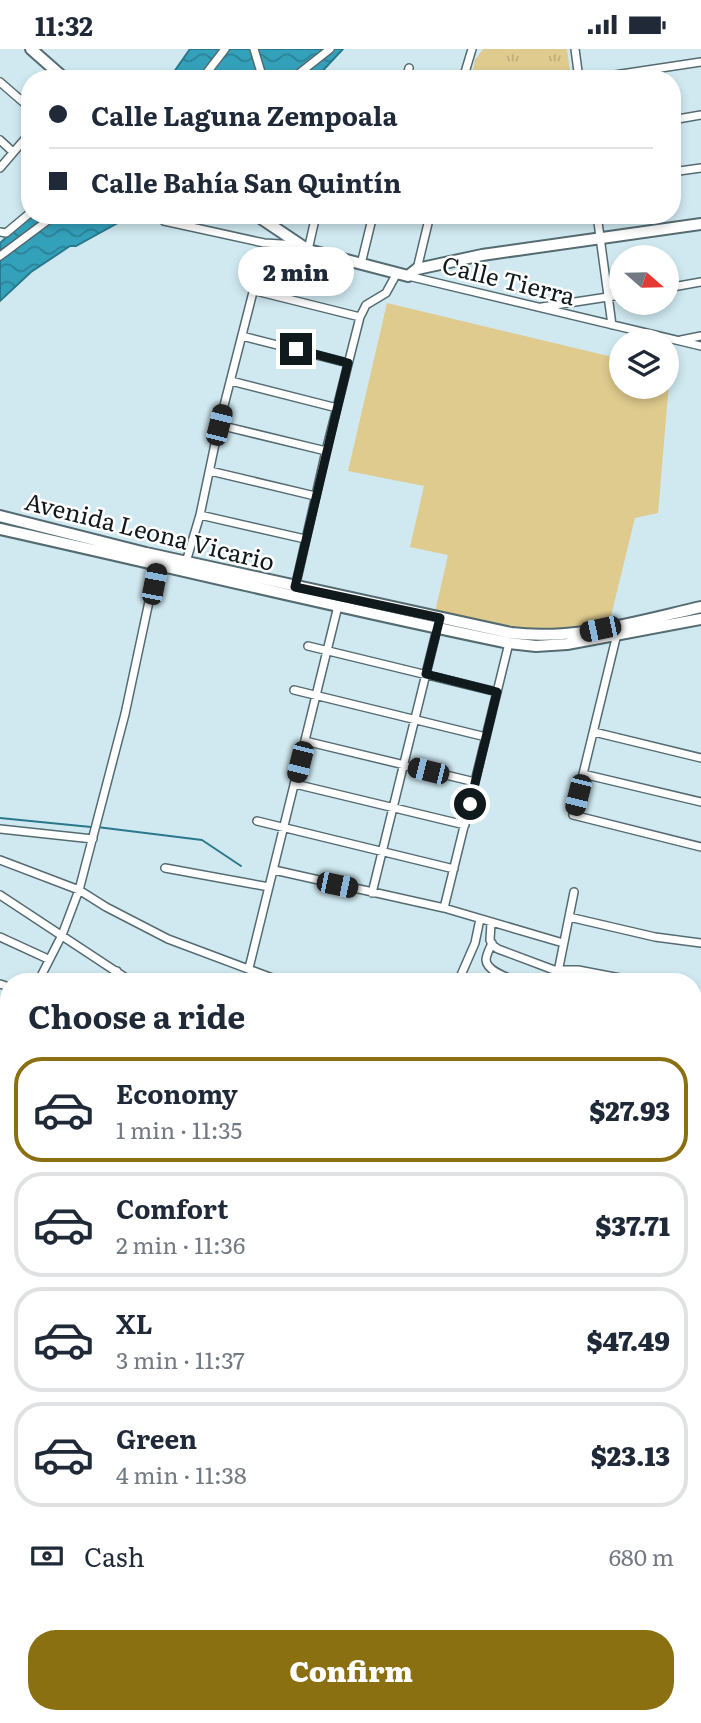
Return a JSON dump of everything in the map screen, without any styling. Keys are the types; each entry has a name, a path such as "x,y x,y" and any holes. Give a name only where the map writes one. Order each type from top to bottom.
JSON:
{"street":[{"path":"31,49 55,70"},
{"path":"209,70 225,49"},
{"path":"254,49 260,70"},
{"path":"303,70 330,49"},
{"path":"466,70 472,49"},
{"path":"575,49 578,70"},
{"path":"648,70 701,62"},
{"path":"0,82 21,101"},
{"path":"681,118 701,115"},
{"path":"0,140 13,152"},
{"path":"0,168 21,143"},
{"path":"681,170 701,167"},
{"path":"0,232 6,233 21,220"},
{"path":"0,256 43,224"},
{"path":"178,224 264,243 303,247"},
{"path":"269,224 303,247"},
{"path":"303,247 312,224"},
{"path":"361,264 371,224"},
{"path":"294,592 360,317 366,305 386,293 408,273 427,224"},
{"path":"598,224 612,325"},
{"path":"408,273 482,255 701,225"},
{"name":"Calle Tierra","path":"303,247 361,264 408,273 629,329"},
{"path":"679,286 701,282"},
{"path":"186,562 200,515 219,425 253,292 360,317"},
{"path":"539,308 608,297"},
{"path":"242,336 348,363"},
{"path":"679,340 701,336"},
{"name":"Calle Tierra","path":"679,340 701,346"},
{"path":"231,381 337,408"},
{"path":"219,425 326,451"},
{"path":"210,471 315,496"},
{"path":"200,515 305,539"},
{"name":"Avenida Leona Vicario","path":"0,516 186,562 338,606 511,633 545,636 583,632 701,607"},
{"name":"Avenida Leona Vicario","path":"0,529 439,623 509,643 554,646 701,619"},
{"path":"42,973 62,935 79,890 133,683 158,564"},
{"path":"249,968 338,606"},
{"path":"372,893 439,623"},
{"path":"617,634 573,815 701,847"},
{"path":"444,908 509,643"},
{"path":"308,646 497,692"},
{"path":"294,690 486,737"},
{"path":"593,732 701,758"},
{"path":"305,741 475,782"},
{"path":"583,774 701,802"},
{"path":"295,784 465,825"},
{"path":"257,821 454,869"},
{"path":"0,829 93,839"},
{"path":"0,860 79,890 168,939 261,973"},
{"path":"165,868 269,887"},
{"path":"274,870 444,908 563,943"},
{"path":"558,973 574,892"},
{"path":"0,895 120,973"},
{"path":"569,917 655,937 701,943"},
{"path":"462,973 474,946 480,919"},
{"path":"491,923 492,943 486,960 492,969 500,973"},
{"path":"0,937 48,959"},
{"path":"492,943 498,949 548,968 594,973"}],"green space":[{"path":"483,49 567,49 570,70 473,70 475,60"},
{"path":"387,303 609,356 609,399 668,399 658,513 635,518 610,620 567,629 529,630 435,612 448,555 410,547 424,486 348,471"}],"water":[{"path":"190,49 343,49 323,70 175,70"},
{"path":"21,224 116,224 76,246 70,246 31,272 0,301 0,243"}],"waterway":[{"path":"0,818 91,827"},
{"path":"97,827 202,840 241,866"}],"route":[{"path":"296,349 348,363 295,587 440,618 426,674 497,692 470,804"}]}
